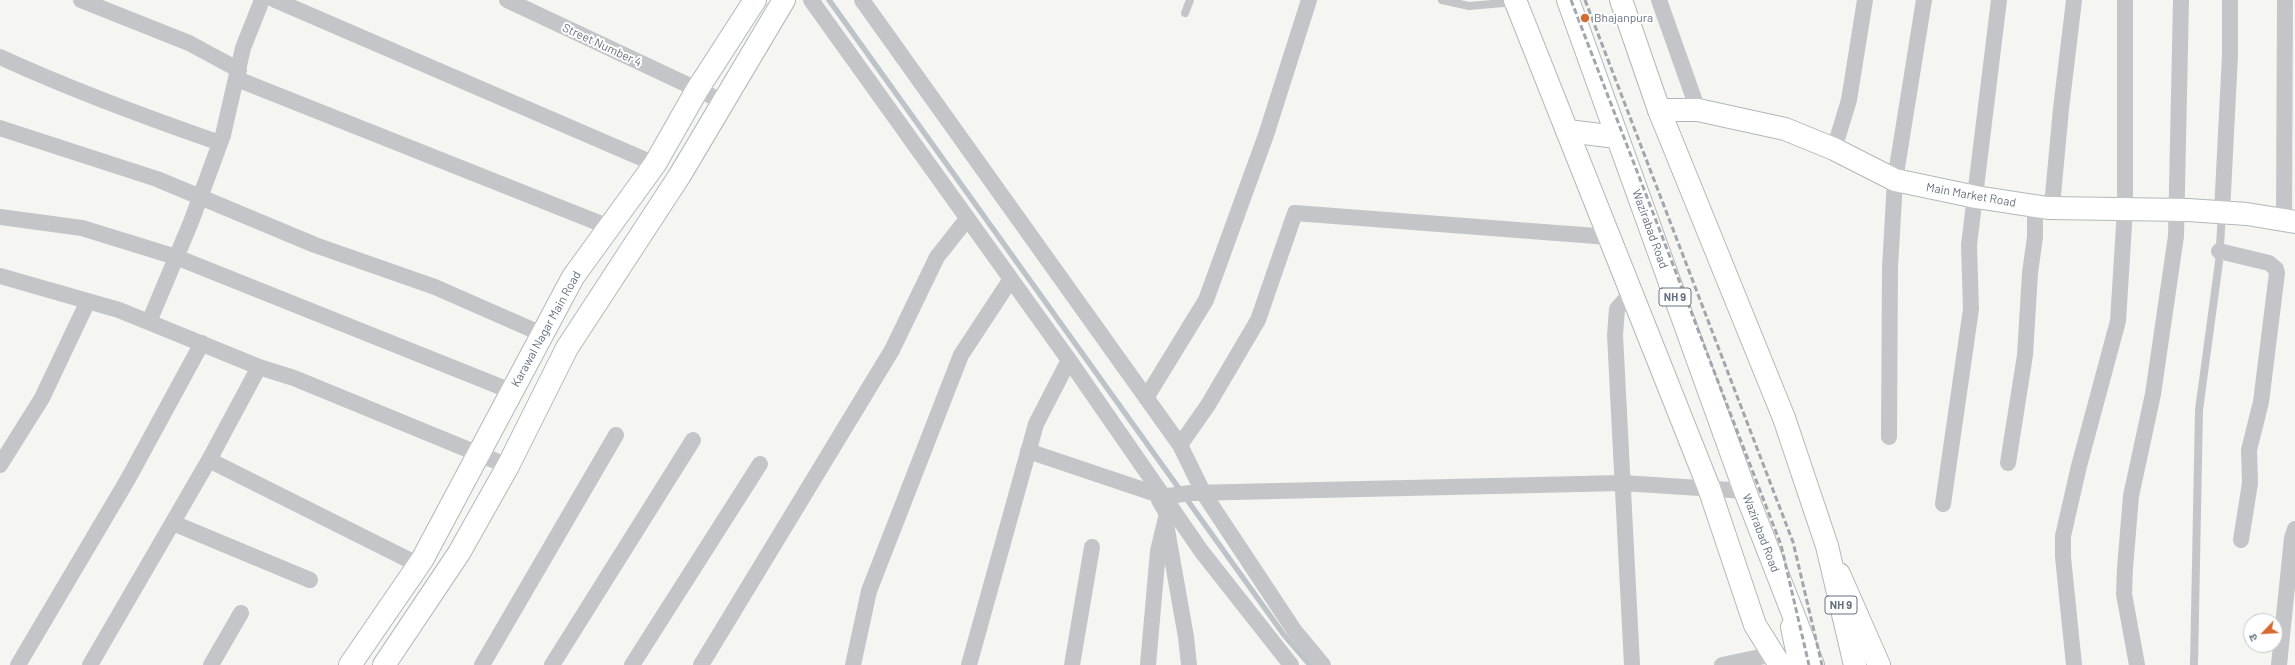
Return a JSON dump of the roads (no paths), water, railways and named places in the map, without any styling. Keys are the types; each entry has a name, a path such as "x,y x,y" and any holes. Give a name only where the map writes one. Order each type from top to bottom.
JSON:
{"main road":[{"name":"Karawal Nagar Main Road","path":"356,657 418,564 573,277 655,164 696,90 755,0"},
{"path":"356,657 384,665 459,553 508,466 567,348 680,175 722,101 784,0"},
{"name":"Wazirabad Road","path":"1568,0 1745,491 1813,665"},
{"name":"NH 9","path":"1621,0 1659,110 1784,418 1827,546 1855,665"},
{"path":"1515,1 1709,488 1755,625 1777,660"},
{"name":"Main Market Road","path":"1659,110 1698,110 1785,129 1834,149 1895,180 1976,197 2042,207 2222,212 2290,221"},
{"path":"1567,131 1617,137"},
{"path":"1827,546 1879,665"},
{"name":"Wazirabad Road","path":"1784,593 1800,665"}],"street":[{"path":"81,0 189,44 238,75 609,228"},
{"path":"149,322 200,198 220,143 238,75 243,48 262,0"},
{"path":"274,0 655,164"},
{"name":"Street Number 4","path":"507,0 722,101"},
{"path":"811,0 1069,360 1202,552 1291,665"},
{"path":"862,0 1180,445 1196,494 1294,630 1323,665"},
{"path":"1146,398 1206,300 1266,135 1308,0"},
{"path":"1659,0 1698,110"},
{"path":"1834,149 1849,100 1863,0"},
{"path":"1889,437 1890,268 1895,180 1924,0"},
{"path":"1943,504 1971,309 1969,245 1999,0"},
{"path":"2008,463 2025,355 2030,273 2035,237 2042,207 2053,195 2074,0"},
{"path":"2074,665 2063,557 2063,536 2079,466 2118,321 2125,209 2125,0"},
{"path":"2137,665 2124,594 2131,496 2161,350 2176,236 2181,0"},
{"path":"2222,212 2230,55 2230,0"},
{"path":"2286,0 2290,221"},
{"path":"0,57 59,84 111,105 220,143"},
{"path":"0,128 157,179 315,245 435,287 542,334"},
{"path":"1180,445 1208,405 1258,320 1295,213 1609,237"},
{"path":"0,217 82,228 176,257 511,391"},
{"path":"701,665 892,350 937,257 967,219"},
{"path":"2220,252 2269,263 2276,269 2277,273 2261,402 2249,450 2250,483 2241,540"},
{"path":"0,276 88,301 149,322 259,367 294,378 478,452 508,466"},
{"path":"853,665 869,591 961,355 1011,279"},
{"path":"1631,293 1617,310 1615,335 1632,665"},
{"path":"0,465 42,398 88,301"},
{"path":"18,665 128,479 202,343"},
{"path":"969,665 1036,424 1069,360"},
{"path":"90,665 209,460 259,367"},
{"path":"482,665 616,435"},
{"path":"552,665 693,440"},
{"path":"1028,451 1163,496 1623,482 1745,491"},
{"path":"209,460 418,564"},
{"path":"632,665 760,464"},
{"path":"1148,665 1158,551 1167,514 1163,496"},
{"path":"1166,520 1186,637 1188,665"},
{"path":"173,523 310,580"},
{"path":"2279,665 2292,538 2295,529"},
{"path":"1072,665 1092,547"},
{"path":"211,665 241,613"},
{"path":"1722,665 1777,660"}],"lane":[{"path":"1185,13 1190,0"},
{"path":"1442,0 1469,6 1515,1"},
{"path":"2194,665 2199,410 2220,252 2222,212"}],"waterway":[{"path":"829,0 1284,635 1310,665"}],"railway":[{"path":"1571,0 1781,545 1809,665"},
{"path":"1585,0 1793,542 1822,665"}],"place":[{"name":"Bhajanpura","path":"1585,18"}]}
